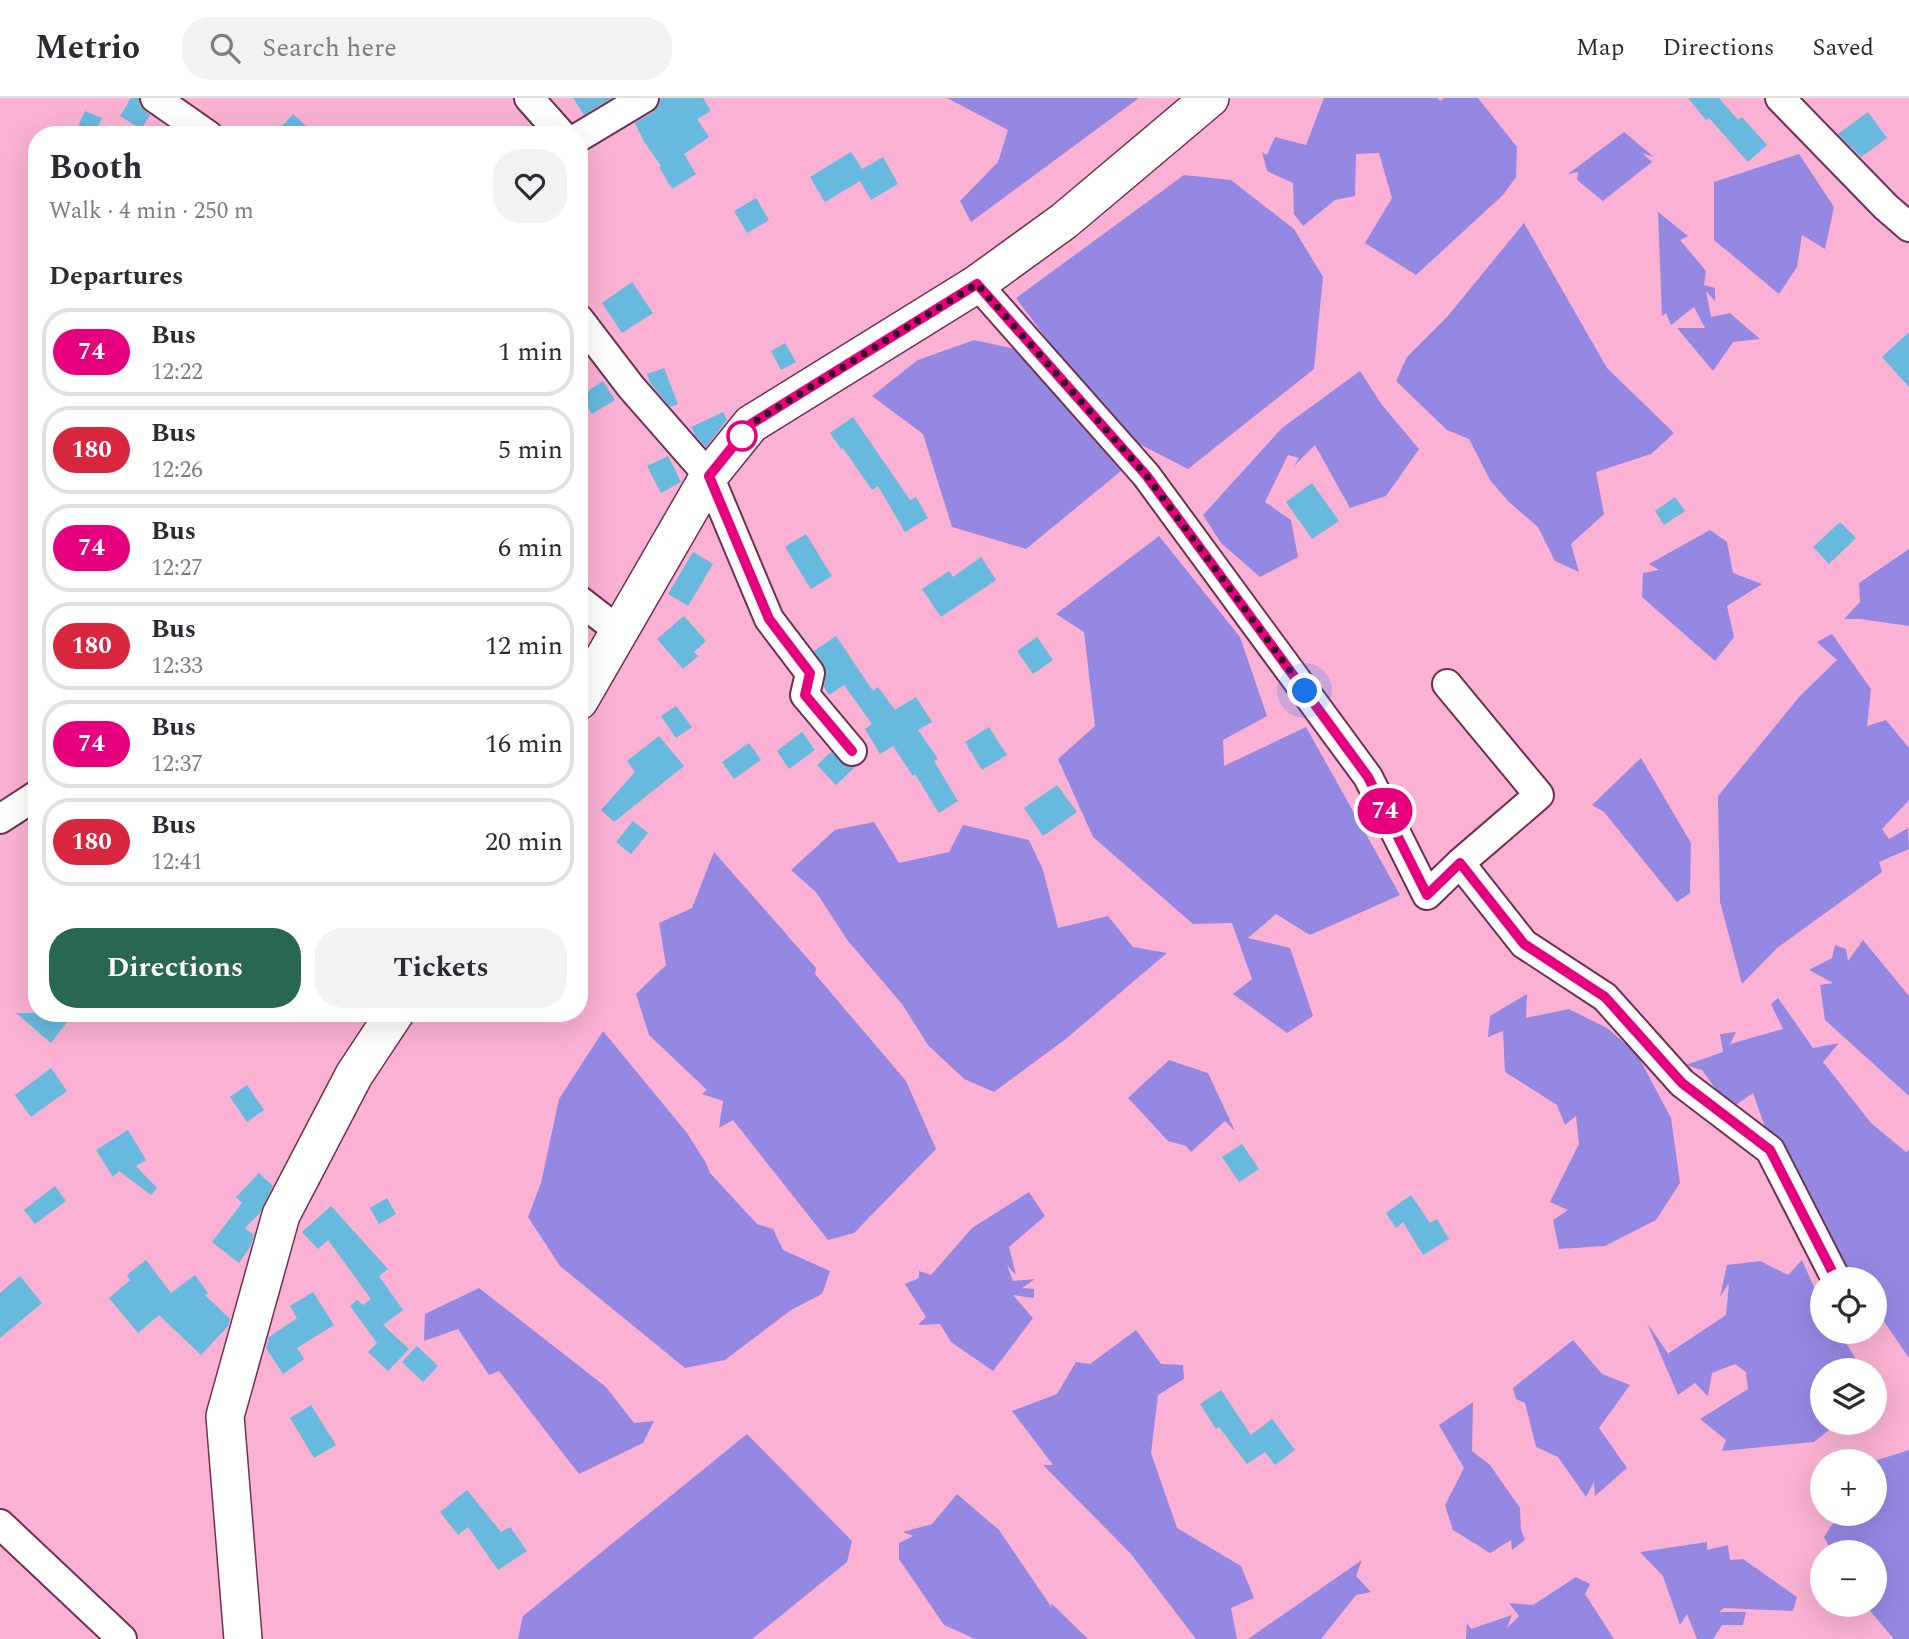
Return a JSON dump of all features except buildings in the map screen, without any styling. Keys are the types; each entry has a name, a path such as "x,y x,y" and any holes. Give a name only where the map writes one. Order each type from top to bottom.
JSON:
{"main road":[{"path":"588,685 709,476 751,424 977,284 1064,221 1210,98"},
{"path":"243,1639 225,1416 281,1215 354,1076 389,1022"}],"street":[{"path":"155,98 195,126"},
{"path":"529,98 554,126"},
{"path":"588,132 644,98"},
{"path":"1780,98 1886,207 1909,227"},
{"path":"977,284 1146,475 1368,777 1427,895 1539,795 1447,684"},
{"path":"588,331 631,387 709,476 769,619 810,673 805,695 852,751"},
{"path":"588,607 619,631"},
{"path":"0,819 28,801"},
{"path":"1460,863 1524,944 1605,997 1682,1083 1770,1150 1830,1267"},
{"path":"0,1524 122,1639"}],"shaded area":[{"path":"947,98 1139,98 971,222 960,201 998,162 1008,130"},
{"path":"1324,98 1437,98 1441,101 1444,98 1478,98 1517,147 1516,177 1503,195 1416,275 1365,243 1392,198 1379,153 1356,154 1355,196 1335,200 1303,226 1294,214 1293,183 1267,171 1262,152 1267,155 1275,137 1306,145"},
{"path":"1624,132 1654,157 1642,153 1652,162 1603,201 1577,180 1578,172 1568,174"},
{"path":"1799,154 1834,207 1825,249 1802,235 1797,267 1779,294 1714,240 1714,182"},
{"path":"1184,175 1231,180 1294,229 1323,277 1314,369 1188,469 1116,432 1016,298"},
{"path":"1658,212 1688,236 1680,240 1706,271 1704,285 1715,288 1715,301 1706,291 1711,317 1730,313 1760,339 1733,342 1713,371 1677,328 1705,328 1694,307 1671,325 1666,313 1662,316"},
{"path":"1524,223 1607,368 1674,433 1651,454 1596,472 1604,514 1571,544 1579,572 1555,561 1538,527 1509,502 1490,480 1469,439 1447,430 1396,381 1407,357 1447,317"},
{"path":"974,340 1015,349 1121,471 1026,549 952,527 923,434 872,396 918,360"},
{"path":"1360,371 1382,405 1419,449 1386,496 1350,508 1315,445 1294,466 1299,458 1288,455 1265,502 1291,520 1298,557 1260,577 1221,543 1203,515 1282,428"},
{"path":"1710,530 1727,542 1733,573 1762,584 1727,606 1734,637 1715,661 1642,597 1643,573 1659,570 1649,564"},
{"path":"1159,536 1240,637 1267,716 1223,740 1224,766 1306,727 1400,895 1310,935 1276,914 1248,938 1290,948 1313,1016 1287,1033 1233,994 1252,979 1232,923 1193,924 1093,837 1058,759 1095,726 1084,632 1056,614"},
{"path":"1909,549 1909,626 1844,619 1860,602 1859,583"},
{"path":"1832,634 1871,689 1867,726 1886,720 1909,748 1909,800 1882,829 1889,839 1908,828 1909,849 1879,862 1882,872 1777,948 1742,984 1720,902 1718,796 1800,696 1837,660 1817,642"},
{"path":"1641,758 1691,843 1690,893 1677,902 1604,812 1592,805"},
{"path":"874,822 899,863 949,852 963,825 1029,840 1043,870 1058,928 1108,916 1133,947 1167,953 1067,1038 994,1092 964,1079 928,1045 902,1004 848,941 816,892 791,870 835,830"},
{"path":"714,852 816,968 815,974 906,1081 936,1149 854,1233 828,1240 733,1120 719,1128 723,1101 702,1094 707,1090 649,1035 636,994 666,965 659,923 692,908"},
{"path":"1863,940 1909,996 1909,1096 1825,1020 1820,985 1833,983 1809,970 1832,958 1835,945 1846,949 1848,961"},
{"path":"1527,994 1526,1018 1569,1009 1607,1028 1637,1054 1671,1118 1680,1183 1656,1220 1605,1246 1559,1249 1553,1220 1568,1210 1550,1202 1579,1144 1576,1116 1565,1125 1557,1105 1505,1072 1503,1031 1488,1037 1490,1016"},
{"path":"1778,998 1813,1048 1839,1043 1823,1062 1871,1123 1906,1152 1909,1150 1909,1358 1887,1326 1887,1267 1846,1267 1813,1218 1767,1133 1753,1093 1730,1109 1702,1070 1686,1065 1723,1052 1720,1034 1736,1032 1730,1044 1783,1029 1771,1004"},
{"path":"603,1031 687,1133 710,1173 757,1224 773,1229 783,1250 830,1271 822,1294 791,1310 725,1360 685,1368 560,1266 528,1217 541,1183 559,1099"},
{"path":"1169,1060 1208,1073 1235,1131 1225,1121 1191,1152 1186,1146 1168,1141 1128,1098"},
{"path":"1029,1192 1045,1216 1009,1247 1016,1275 1007,1265 1013,1281 1035,1279 1022,1288 1034,1289 1034,1298 1013,1295 1033,1318 993,1371 951,1342 940,1324 918,1325 926,1317 905,1284 919,1278 919,1271 931,1275 972,1228"},
{"path":"1802,1260 1810,1278 1810,1344 1847,1344 1855,1358 1810,1358 1810,1435 1823,1435 1814,1442 1722,1451 1726,1440 1700,1419 1748,1389 1746,1372 1735,1364 1712,1373 1708,1396 1695,1383 1678,1395 1647,1323 1669,1355 1726,1315 1729,1283 1720,1297 1727,1265 1760,1261 1788,1275"},
{"path":"479,1288 606,1387 634,1423 654,1421 643,1443 579,1474 499,1371 489,1375 458,1329 424,1341 425,1314"},
{"path":"1136,1330 1161,1364 1183,1365 1184,1379 1158,1395 1151,1453 1177,1528 1241,1566 1254,1598 1231,1608 1237,1639 1196,1639 1131,1554 1043,1465 1053,1465 1012,1411 1057,1394 1076,1362 1090,1364"},
{"path":"1573,1340 1602,1374 1630,1385 1599,1428 1627,1468 1595,1496 1594,1482 1586,1497 1558,1457 1536,1447 1525,1403 1516,1399 1513,1388"},
{"path":"1473,1402 1472,1451 1490,1465 1520,1508 1521,1530 1525,1540 1512,1550 1511,1540 1490,1553 1453,1530 1445,1505 1464,1468 1439,1425"},
{"path":"747,1434 852,1541 847,1562 752,1639 518,1639 523,1616"},
{"path":"1909,1450 1909,1639 1894,1639 1875,1617 1887,1617 1887,1540 1826,1540 1824,1537 1831,1526 1887,1526 1887,1457"},
{"path":"957,1494 999,1530 1052,1608 1051,1603 1088,1639 975,1639 944,1625 899,1559 899,1543 913,1536 903,1532 932,1524"},
{"path":"1707,1542 1707,1550 1728,1545 1730,1560 1743,1559 1797,1597 1793,1611 1724,1608 1719,1612 1746,1612 1743,1625 1722,1625 1713,1639 1697,1639 1687,1614 1680,1625 1663,1576 1640,1552"},
{"path":"1362,1560 1356,1576 1371,1592 1356,1595 1321,1639 1248,1639"},
{"path":"1576,1577 1590,1584 1585,1594 1614,1639 1466,1639 1467,1623 1471,1629 1512,1615 1507,1628 1519,1616 1509,1603 1533,1605"}],"bus line":[{"name":"74","path":"852,751 805,695 810,673 769,619 709,476 751,424 977,284 1146,475 1194,540 1368,777 1427,895 1460,863 1524,944 1605,997 1682,1083 1770,1150 1830,1267"}],"route":[{"path":"742,436 737,442 751,424 977,284 1146,475 1305,691"}]}
